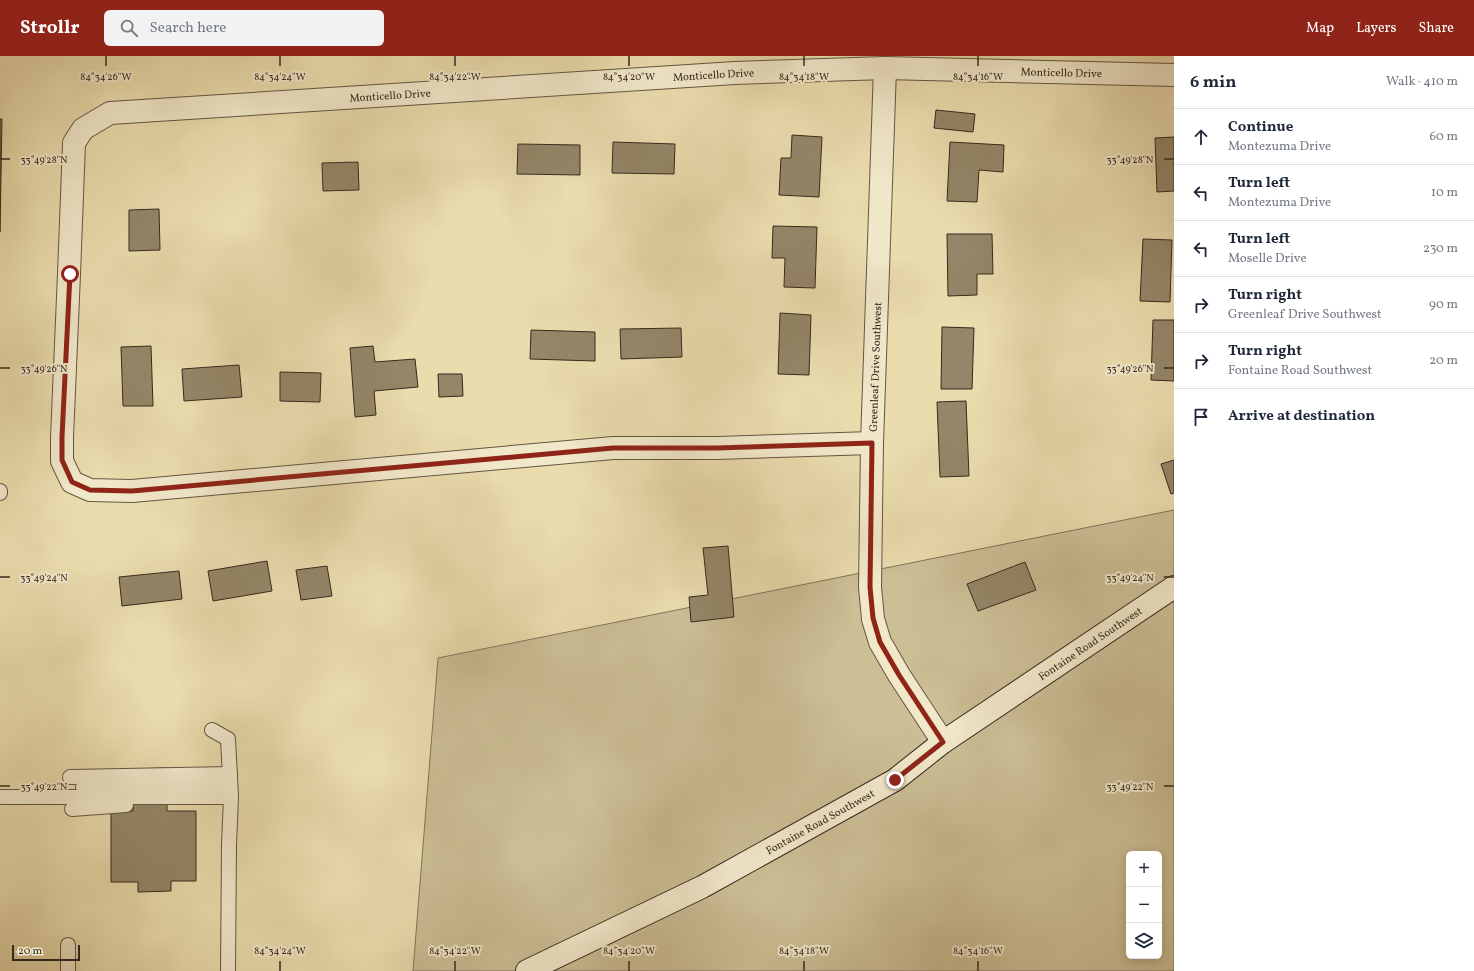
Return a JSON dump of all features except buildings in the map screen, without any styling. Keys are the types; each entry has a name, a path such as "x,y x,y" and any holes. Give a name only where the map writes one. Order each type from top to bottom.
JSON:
{"street":[{"name":"Monticello Drive","path":"872,443 717,448 613,448 132,491 90,490 72,482 62,460 74,143 83,129 110,113 735,73 885,68 1174,75"},
{"name":"Greenleaf Drive Southwest","path":"885,68 872,443 870,587 873,618 880,642 899,675 943,742"},
{"name":"Fontaine Road Southwest","path":"527,971 702,888 895,780 943,742 1174,587"}],"lane":[{"path":"212,730 228,738 230,791 228,971"},
{"path":"0,797 71,793 230,791"},
{"path":"71,793 230,791"},
{"path":"68,945 68,971"}],"shaded area":[{"path":"1174,510 1174,971 413,971 438,658"}],"route":[{"path":"70,274 62,460 72,482 90,490 132,491 613,448 717,448 872,443 870,587 873,618 880,642 899,675 943,742 895,780"}]}
